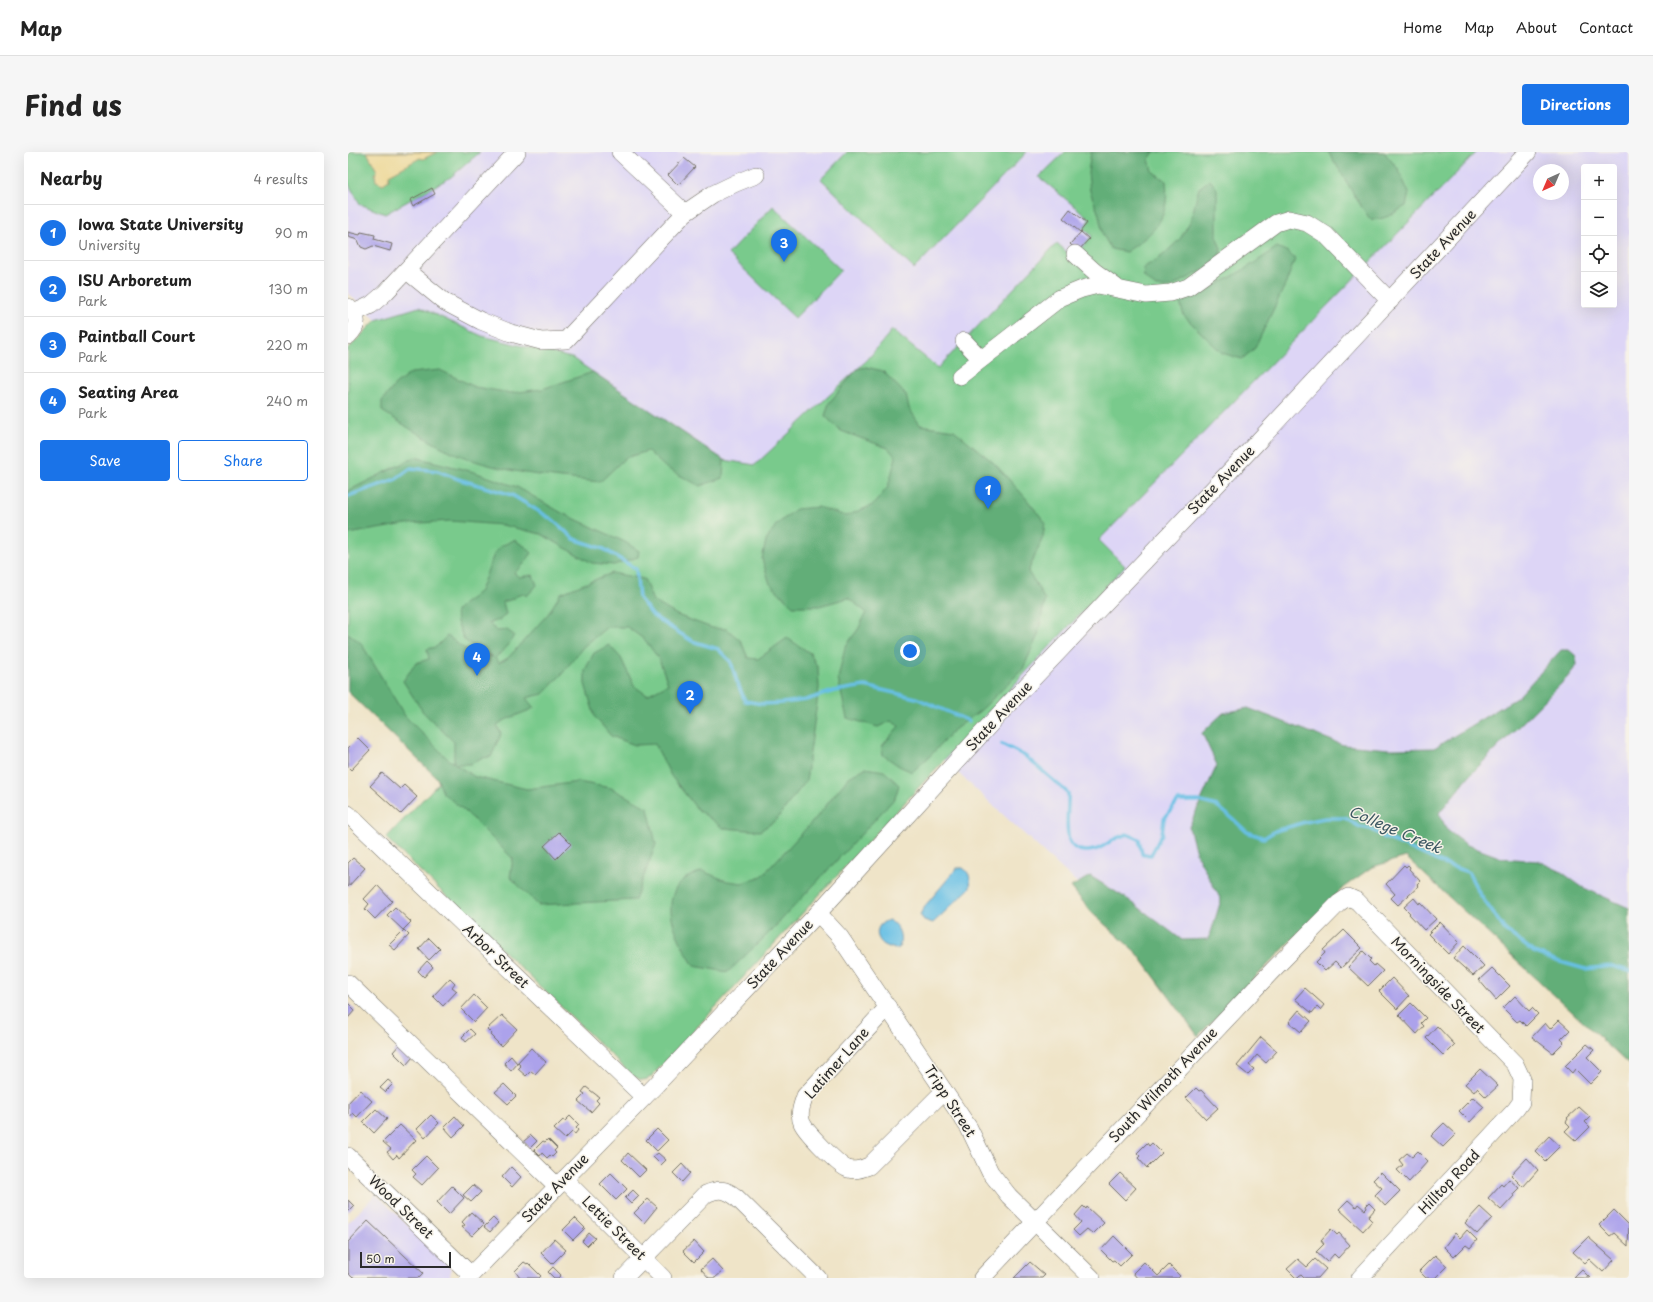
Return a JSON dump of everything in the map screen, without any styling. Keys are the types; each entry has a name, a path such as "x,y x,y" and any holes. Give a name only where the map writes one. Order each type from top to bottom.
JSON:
{"street":[{"path":"348,336 356,325 357,318 351,310 371,305 407,271 517,152"},
{"path":"620,152 685,213"},
{"name":"State Avenue","path":"470,1276 644,1097 818,913 1006,707 1390,301 1528,152"},
{"path":"407,271 445,302 481,321 511,333 541,341 566,340 685,213 713,194 756,175"},
{"path":"960,376 981,358 1060,298 1082,289 1098,285 1146,295 1170,293 1188,287 1276,223 1289,219 1307,223 1326,234 1390,301"},
{"path":"1072,293 1084,276 1081,259 1121,291"},
{"path":"964,341 981,358"},
{"name":"Arbor Street","path":"348,814 644,1097"},
{"name":"Morningside Street","path":"1348,897 1357,901 1515,1064 1522,1079"},
{"name":"South Wilmoth Avenue","path":"982,1278 1270,973 1338,903 1348,897"},
{"name":"Tripp Street","path":"818,913 840,937 969,1128 990,1172 998,1183 1092,1278"},
{"name":"Lettie Street","path":"348,984 663,1278"},
{"name":"Latimer Lane","path":"888,1007 805,1096 800,1111 802,1122 808,1133 846,1168 856,1171 869,1166 944,1091"},
{"name":"Hilltop Road","path":"1360,1278 1516,1109 1521,1102 1522,1079"},
{"name":"Wood Street","path":"348,1156 470,1276"},
{"path":"624,1278 706,1194 716,1189 728,1191 736,1197 818,1278"}],"shaded area":[{"path":"348,152 1629,152 1629,1053 1417,843 1385,844 1217,1012 944,760 652,1076 647,1080 641,1080 386,838 451,770 348,349 376,320 348,293"},
{"path":"376,1194 445,1262 451,1270 450,1278 348,1278 348,1223"}],"green space":[{"path":"348,152 480,152 451,177 385,214 360,204 348,183"},
{"path":"847,152 1027,152 914,269 821,179"},
{"path":"1065,152 1477,152 1099,540 1125,566 652,1076 645,1080 633,1076 386,838 451,770 348,669 348,349 376,320 419,307 482,336 572,358 724,460 755,465 868,359 892,330 938,368 1057,243 1072,257 1092,236 1083,228 1090,219 1039,177"},
{"path":"1091,152 1154,152 1149,159 1152,171 1166,181 1167,194 1163,215 1145,238 1126,252 1111,249 1103,235 1099,215 1090,191 1088,173"},
{"path":"1328,152 1384,152 1398,169 1409,193 1406,206 1385,218 1370,219"},
{"path":"1210,180 1217,189 1217,238 1221,249 1219,258 1207,268 1171,287 1156,287 1144,277 1143,268 1162,256 1180,239 1191,220 1199,188"},
{"path":"773,206 841,270 795,318 728,254"},
{"path":"1277,247 1288,252 1295,259 1286,283 1255,348 1242,359 1222,353 1184,316 1180,303 1230,278"},
{"path":"866,367 883,371 906,395 909,408 920,425 954,430 994,463 1045,522 1043,537 1028,572 1045,600 1038,635 1023,669 981,710 954,730 930,756 912,772 899,766 883,755 882,746 899,726 891,721 878,727 847,718 838,679 845,647 859,628 866,612 848,598 819,606 793,606 770,584 762,559 766,541 776,525 796,509 818,507 846,516 873,505 888,487 896,457 888,448 841,431 825,416 829,403 857,369"},
{"path":"440,370 475,387 511,393 542,389 593,372 724,460 723,478 700,486 666,468 648,451 625,458 600,482 510,470 459,455 429,440 382,411 382,401 395,385 411,373"},
{"path":"415,457 474,472 517,487 560,512 625,542 639,551 638,557 614,565 592,563 541,534 502,525 450,521 406,524 348,534 348,491"},
{"path":"514,540 526,547 532,553 523,565 514,573 519,577 533,575 537,585 527,596 522,593 503,602 506,614 500,620 488,623 497,631 507,630 514,635 508,646 495,658 499,663 508,658 548,614 561,593 612,573 644,579 653,601 677,615 712,628 727,629 741,641 748,658 758,659 787,638 810,653 818,668 819,688 806,781 776,820 760,831 723,828 697,809 671,776 655,744 635,745 611,736 595,717 585,684 585,670 594,653 609,645 621,658 634,686 647,695 668,684 659,659 645,640 627,627 607,627 583,647 562,674 543,694 526,698 534,708 497,725 501,734 491,757 481,758 471,764 455,764 475,777 527,789 578,782 611,788 648,808 656,844 635,900 538,905 510,877 513,859 466,812 443,793 437,778 348,692 348,633 361,643 405,716 448,759 454,763 454,742 423,712 403,681 416,663 429,659 427,649 436,647 447,636 469,651 493,657 464,640 457,622 456,611 480,591 494,554 501,546"},
{"path":"1561,650 1569,650 1576,656 1577,665 1566,679 1469,776 1439,813 1447,830 1467,845 1502,858 1538,861 1560,871 1582,887 1629,908 1629,1065 1406,857 1372,867 1344,887 1198,1036 1137,953 1092,913 1071,887 1090,876 1129,900 1182,940 1209,939 1221,900 1196,853 1189,827 1217,765 1202,733 1223,713 1248,708 1343,745 1390,749 1434,748 1518,697"},
{"path":"865,768 884,771 899,785 895,798 771,931 728,972 694,966 677,935 671,912 671,901 675,890 682,881 689,876 702,871 727,881 742,883 762,876 815,819 849,777"}],"sand":[{"path":"367,152 437,152 423,159 420,158 389,175 389,180 383,184 376,181 375,174 377,171"}],"water":[{"path":"957,868 963,868 969,874 970,888 933,923 924,920 920,915 924,907"},
{"path":"889,920 898,928 901,939 899,948 895,949 884,945 878,937 877,933 879,927"}],"building":[{"path":"684,158 695,167 678,185 668,175"},
{"path":"432,188 435,194 413,206 410,200"},
{"path":"1070,209 1087,223 1080,232 1063,218"},
{"path":"348,232 360,235 361,232 375,235 374,239 392,244 390,251 373,246 366,249 361,247 358,240 348,237"},
{"path":"1081,232 1089,239 1078,251 1070,244"},
{"path":"358,738 370,750 351,770 348,767 348,748"},
{"path":"382,773 400,789 404,785 417,797 401,814 370,786"},
{"path":"559,832 571,844 556,859 544,846"},
{"path":"353,858 365,868 348,887 348,863"},
{"path":"1404,865 1406,867 1408,865 1410,867 1409,869 1420,881 1417,884 1419,886 1398,905 1391,898 1395,894 1386,884"},
{"path":"377,885 392,901 375,919 365,909 369,904 364,899"},
{"path":"1414,898 1419,904 1420,902 1436,919 1424,930 1404,907"},
{"path":"395,907 411,922 403,930 387,915"},
{"path":"1440,922 1459,942 1448,954 1428,934"},
{"path":"404,930 409,935 395,950 389,945"},
{"path":"1344,930 1362,948 1341,968 1335,962 1325,971 1316,962 1325,953 1323,950"},
{"path":"429,938 440,949 429,960 419,949"},
{"path":"1464,946 1484,966 1473,976 1453,958"},
{"path":"1363,951 1371,959 1369,961 1374,966 1375,964 1383,971 1368,986 1348,967"},
{"path":"427,961 433,967 424,977 418,971"},
{"path":"1492,968 1510,986 1496,1000 1479,980"},
{"path":"450,978 455,983 452,987 457,991 443,1006 433,996"},
{"path":"1392,978 1409,996 1397,1009 1379,991"},
{"path":"1305,988 1324,1005 1320,1010 1317,1007 1312,1013 1295,999"},
{"path":"474,995 487,1008 474,1022 461,1009"},
{"path":"1515,996 1529,1011 1532,1008 1538,1014 1526,1026 1520,1020 1517,1022 1503,1008"},
{"path":"348,1003 355,1010 348,1018"},
{"path":"1411,1003 1426,1018 1421,1023 1424,1026 1417,1034 1399,1015"},
{"path":"1299,1010 1311,1021 1301,1032 1289,1022"},
{"path":"502,1015 517,1029 501,1046 490,1035 492,1034 487,1029"},
{"path":"1559,1020 1570,1030 1561,1039 1564,1042 1553,1053 1532,1037 1545,1023 1550,1029"},
{"path":"1437,1026 1455,1045 1444,1056 1426,1038"},
{"path":"470,1029 475,1034 466,1042 462,1037"},
{"path":"1261,1037 1277,1051 1266,1063 1257,1055 1249,1065 1254,1069 1248,1075 1237,1066"},
{"path":"400,1044 413,1057 406,1065 393,1052"},
{"path":"1587,1044 1594,1050 1587,1057 1602,1072 1590,1084 1575,1069 1572,1073 1565,1066"},
{"path":"531,1048 546,1062 535,1074 531,1071 526,1076 518,1069 521,1066 518,1063 511,1071 504,1063 511,1056 517,1063"},
{"path":"1480,1069 1498,1086 1486,1097 1477,1088 1474,1092 1465,1084"},
{"path":"388,1080 393,1084 385,1092 380,1088"},
{"path":"504,1084 516,1096 508,1104 495,1092"},
{"path":"586,1087 599,1097 596,1100 599,1103 591,1112 578,1101 585,1094 582,1092"},
{"path":"1196,1088 1199,1091 1201,1090 1218,1108 1206,1119 1186,1098"},
{"path":"360,1090 372,1101 357,1117 353,1113 350,1117 348,1115 348,1103"},
{"path":"1473,1097 1484,1107 1470,1122 1459,1111"},
{"path":"1579,1107 1590,1117 1585,1122 1590,1127 1576,1141 1565,1131 1570,1126 1566,1122 1568,1119 1567,1118"},
{"path":"376,1109 387,1119 374,1133 363,1122"},
{"path":"431,1115 439,1123 425,1138 417,1129"},
{"path":"455,1116 464,1126 453,1137 444,1127"},
{"path":"570,1116 579,1125 576,1128 578,1130 575,1134 572,1132 565,1139 554,1129 563,1120 565,1121"},
{"path":"1444,1123 1456,1134 1443,1147 1431,1136"},
{"path":"400,1125 416,1140 399,1158 397,1155 393,1159 387,1152 391,1149 383,1142"},
{"path":"657,1129 668,1140 657,1151 646,1140"},
{"path":"531,1135 537,1141 530,1148 523,1142"},
{"path":"1549,1136 1560,1146 1545,1161 1535,1151"},
{"path":"548,1139 557,1148 554,1151 556,1153 552,1157 550,1155 547,1158 542,1153 540,1156 534,1150 543,1141 545,1142"},
{"path":"1147,1143 1149,1146 1152,1143 1162,1153 1147,1168 1138,1158 1140,1156 1137,1153"},
{"path":"1418,1151 1428,1161 1409,1182 1397,1170 1403,1165 1399,1160 1407,1153 1412,1157"},
{"path":"628,1153 646,1170 639,1177 622,1160"},
{"path":"658,1153 666,1160 661,1165 653,1157"},
{"path":"426,1156 438,1168 422,1185 413,1177 416,1174 412,1170"},
{"path":"1527,1158 1538,1170 1523,1187 1511,1175"},
{"path":"682,1164 690,1173 682,1182 673,1173"},
{"path":"511,1167 521,1177 512,1187 502,1177"},
{"path":"1381,1172 1400,1191 1385,1206 1375,1195 1382,1188 1373,1180"},
{"path":"611,1173 627,1189 616,1200 600,1184"},
{"path":"1120,1173 1136,1188 1125,1200 1109,1184"},
{"path":"1509,1179 1519,1188 1501,1210 1488,1198 1501,1184 1503,1186"},
{"path":"473,1185 481,1192 471,1202 463,1195"},
{"path":"452,1186 464,1198 449,1214 437,1202"},
{"path":"633,1190 639,1196 631,1204 625,1198"},
{"path":"648,1199 657,1207 644,1223 634,1213"},
{"path":"348,1200 354,1206 348,1212"},
{"path":"1348,1200 1356,1207 1358,1204 1365,1210 1369,1203 1375,1209 1368,1217 1372,1221 1363,1231 1339,1209"},
{"path":"1083,1206 1086,1209 1087,1207 1104,1223 1093,1234 1087,1229 1079,1236 1073,1230 1081,1222 1075,1215"},
{"path":"1480,1207 1492,1218 1477,1234 1465,1223"},
{"path":"1614,1210 1629,1225 1628,1246 1614,1233 1610,1236 1599,1225"},
{"path":"471,1212 484,1224 472,1236 462,1227 465,1225 462,1222"},
{"path":"493,1218 498,1223 490,1232 484,1227"},
{"path":"575,1218 585,1228 573,1240 563,1230"},
{"path":"368,1221 423,1273 418,1278 353,1278 348,1273 348,1242"},
{"path":"1331,1229 1337,1235 1339,1233 1350,1245 1338,1258 1334,1254 1327,1262 1316,1252 1324,1244 1321,1240"},
{"path":"1467,1230 1477,1240 1470,1248 1466,1245 1454,1257 1444,1247 1455,1233 1460,1238"},
{"path":"589,1233 595,1238 587,1246 582,1241"},
{"path":"1114,1236 1132,1254 1120,1266 1114,1260 1112,1261 1101,1250"},
{"path":"1588,1237 1614,1260 1603,1272 1589,1259 1585,1263 1573,1252"},
{"path":"554,1239 566,1250 552,1264 541,1253"},
{"path":"694,1241 704,1252 694,1262 683,1251"},
{"path":"1435,1255 1447,1266 1435,1278 1426,1278 1419,1271"},
{"path":"712,1259 723,1271 715,1278 709,1278 701,1269"},
{"path":"1298,1259 1307,1267 1315,1259 1326,1269 1318,1278 1304,1278 1301,1275 1296,1278 1287,1269"},
{"path":"524,1262 527,1264 528,1263 541,1276 539,1278 520,1278 515,1271"},
{"path":"1030,1262 1045,1275 1042,1278 1014,1278"},
{"path":"1144,1262 1158,1276 1169,1265 1180,1276 1178,1278 1137,1278 1133,1273"},
{"path":"553,1267 561,1275 558,1278 554,1278 548,1272"},
{"path":"1582,1270 1590,1278 1574,1278"}],"waterway":[{"name":"College Creek","path":"348,496 396,479 411,468 438,471 458,479 512,495 553,520 574,539 604,549 636,569 639,598 653,616 692,641 718,649 731,662 745,701 763,704 782,703 806,700 834,691 865,686 916,698 969,721"},
{"name":"College Creek","path":"1002,744 1025,756 1068,793 1067,822 1070,841 1074,847 1082,851 1097,849 1116,838 1127,834 1139,839 1142,854 1151,855 1162,834 1164,819 1178,801 1198,801 1217,806 1247,832 1264,838 1275,831 1305,822 1325,818 1345,818 1360,827 1371,829 1385,838 1444,864 1468,872 1481,896 1505,930 1534,952 1557,961 1585,969 1612,966 1629,971"}],"place":[{"name":"Paintball Court","path":"784,262"},
{"name":"Iowa State University","path":"988,509"},
{"name":"Seating Area","path":"477,676"},
{"name":"ISU Arboretum","path":"690,714"}]}
